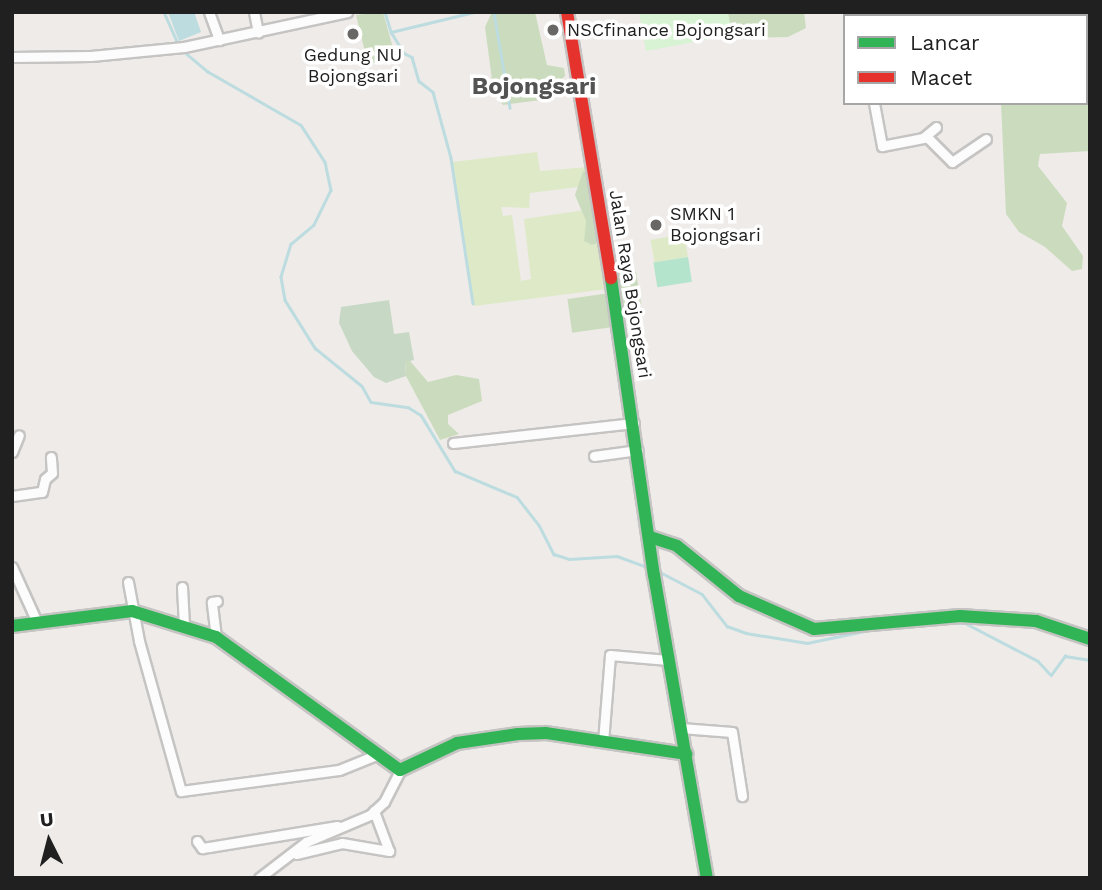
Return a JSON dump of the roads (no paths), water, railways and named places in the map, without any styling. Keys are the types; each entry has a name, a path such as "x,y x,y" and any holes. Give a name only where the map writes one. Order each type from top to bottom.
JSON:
{"street":[{"path":"209,12 219,40"},
{"path":"254,12 258,33"},
{"path":"12,57 92,56 181,47 258,33 347,12"},
{"name":"Jalan Raya Bojongsari","path":"567,12 634,423 653,568 706,878"},
{"path":"874,105 881,145 926,136 936,127"},
{"path":"926,136 952,162 986,139"},
{"path":"453,443 634,423"},
{"path":"12,452 19,435"},
{"path":"594,456 638,450"},
{"path":"12,496 42,492 52,473 51,457"},
{"path":"650,537 677,546 739,596 814,629 960,616 1036,621 1090,639"},
{"path":"12,567 36,620"},
{"path":"128,582 137,613 139,641 181,791 339,770 374,756"},
{"path":"183,587 184,626"},
{"path":"216,637 212,602 217,601"},
{"path":"12,626 92,611 137,613 216,637 374,756 400,770"},
{"path":"603,742 610,655 668,660"},
{"path":"681,728 732,732 742,796"},
{"path":"259,878 306,842 351,825 374,811 384,802 400,770 476,738 546,733 685,754"},
{"path":"285,859 334,844 388,851 374,811"},
{"path":"197,841 202,848 351,825"}],"water":[{"path":"168,12 194,12 201,32 179,41"}],"waterway":[{"path":"164,12 178,44"},
{"path":"385,12 391,32 404,53 412,57 419,81 433,92 451,158 473,303"},
{"path":"391,32 474,12"},
{"path":"494,12 510,108"},
{"path":"182,50 207,71 301,125 325,162 331,190 314,225 291,244 281,277 285,300 315,348 362,386 371,402 408,407 421,415 455,471 517,497 539,525 554,554 569,559 617,556 647,567"},
{"path":"660,572 702,594 727,626 746,633 807,643 869,630"},
{"path":"941,624 967,624 1038,661 1051,675 1065,656 1090,660"}],"place":[{"name":"NSCfinance Bojongsari","path":"553,30"},
{"name":"Gedung NU Bojongsari","path":"353,34"},
{"name":"SMKN 1 Bojongsari","path":"656,225"}],"district":[{"name":"Bojongsari","path":"534,87"}]}
